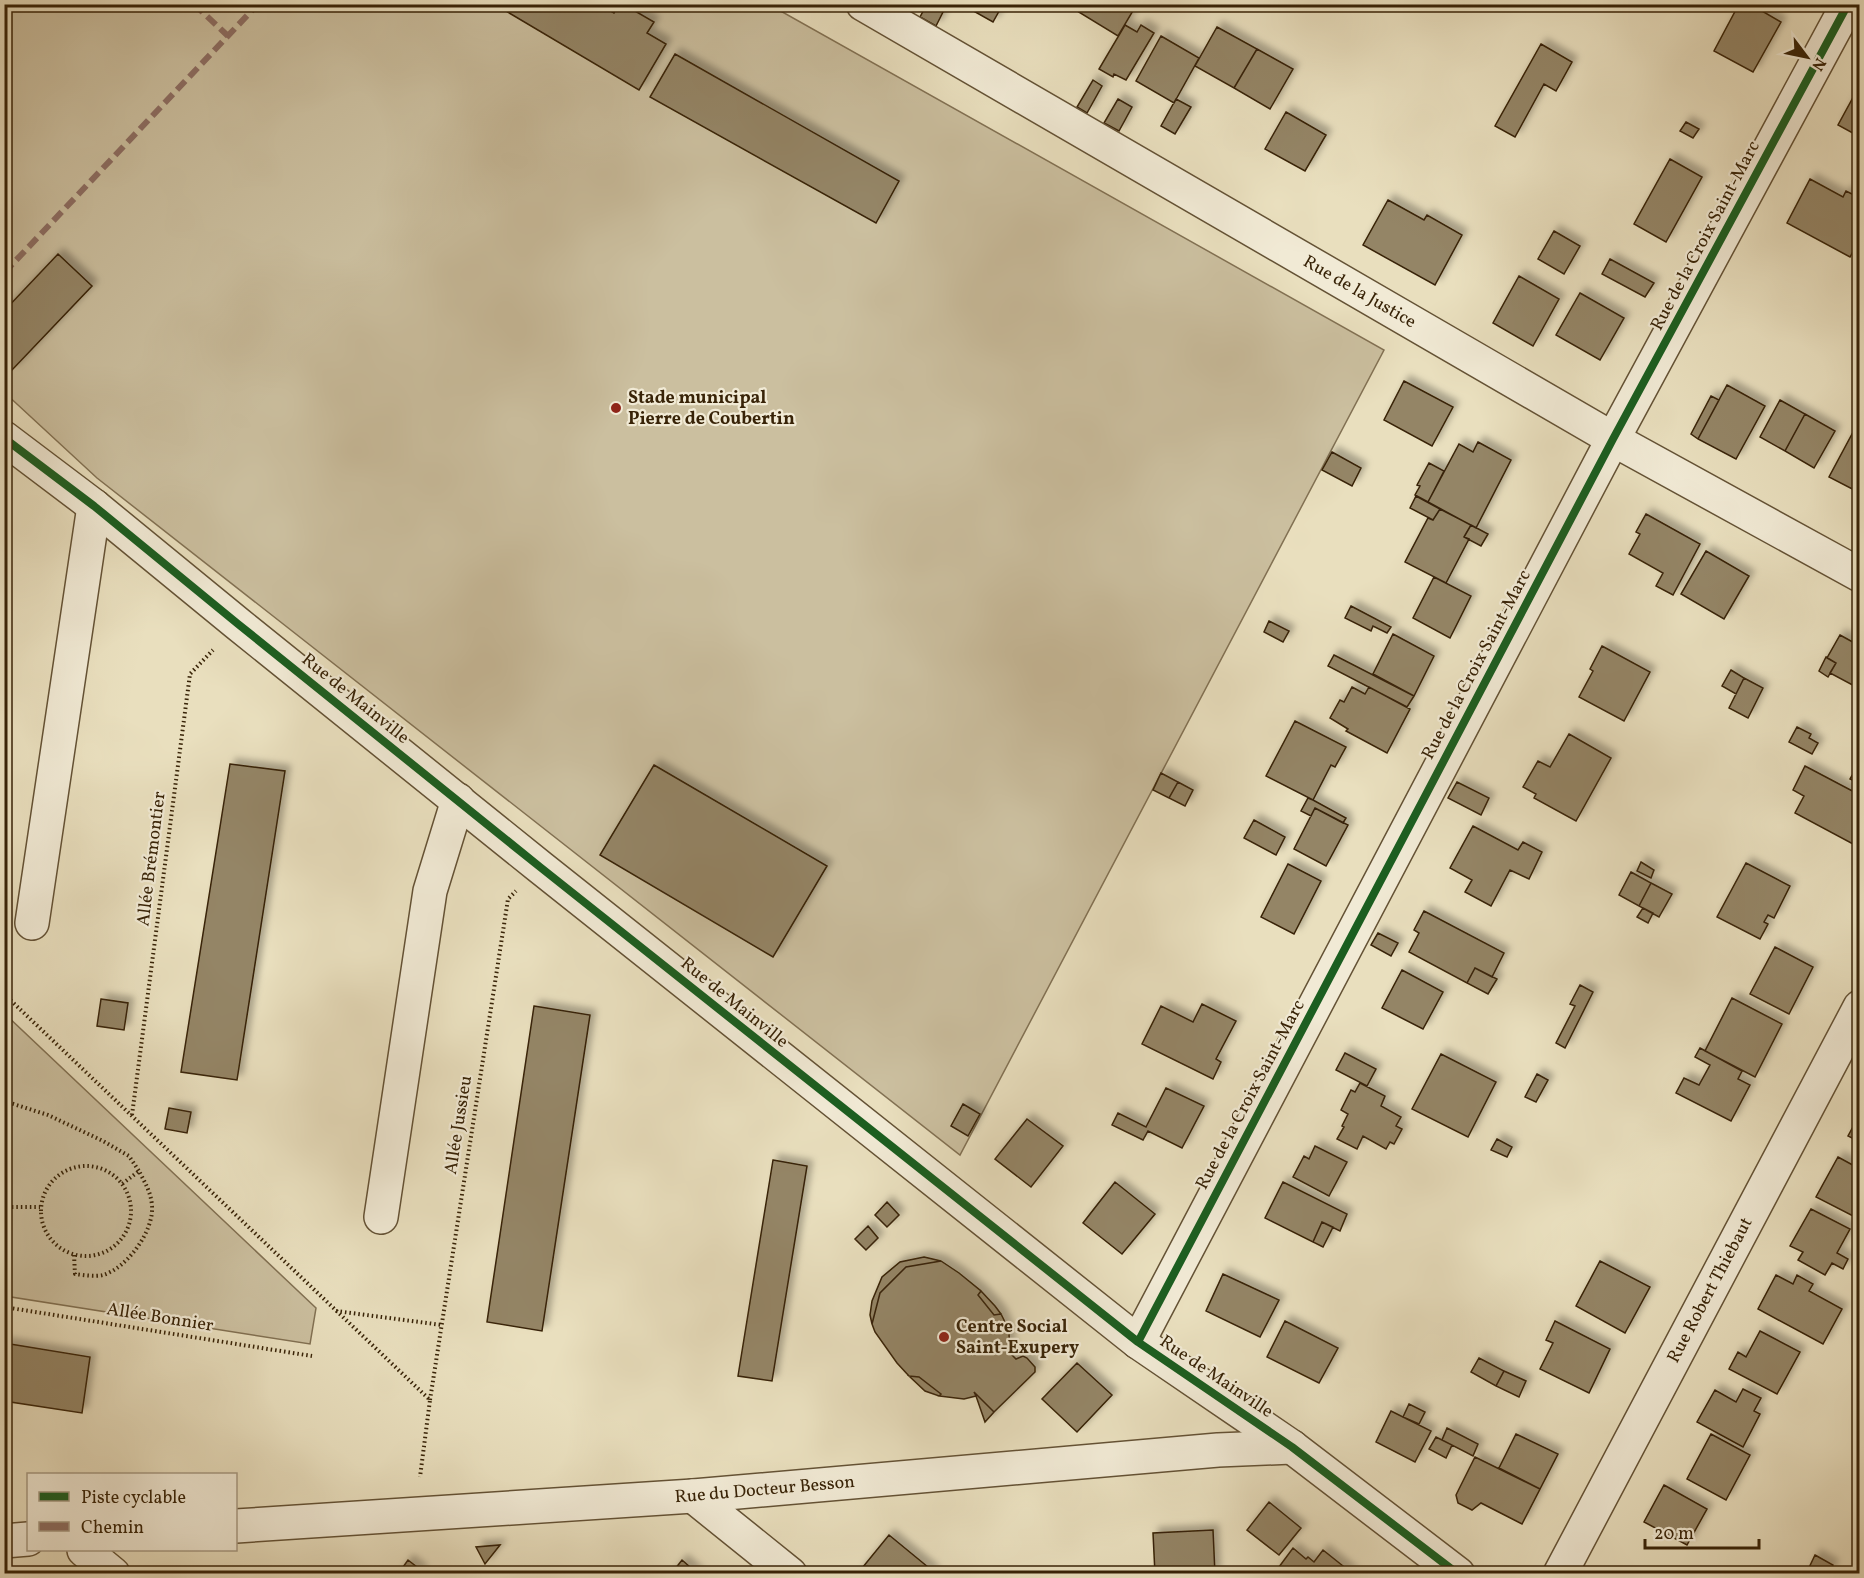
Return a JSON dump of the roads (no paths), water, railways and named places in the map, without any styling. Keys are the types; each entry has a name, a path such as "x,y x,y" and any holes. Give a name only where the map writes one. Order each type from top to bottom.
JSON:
{"street":[{"name":"Rue de la Justice","path":"863,4 1613,439 1860,576"},
{"name":"Rue de la Croix Saint-Marc","path":"1138,1342 1613,439 1848,4"},
{"name":"Rue de Mainville","path":"4,438 94,506 540,867 1138,1342 1292,1448 1458,1574"},
{"path":"32,923 94,506"},
{"path":"381,1217 430,891 458,800"},
{"name":"Rue Robert Thiebaut","path":"1560,1574 1860,1007"},
{"name":"Rue du Docteur Besson","path":"237,1526 693,1496 1218,1450 1292,1448"},
{"path":"693,1496 790,1574"},
{"path":"4,1541 27,1539"},
{"path":"85,1551 113,1574"}],"place":[{"name":"Stade municipal Pierre de Coubertin","path":"616,408"},
{"name":"Centre Social Saint-Exupery","path":"944,1337"}]}
